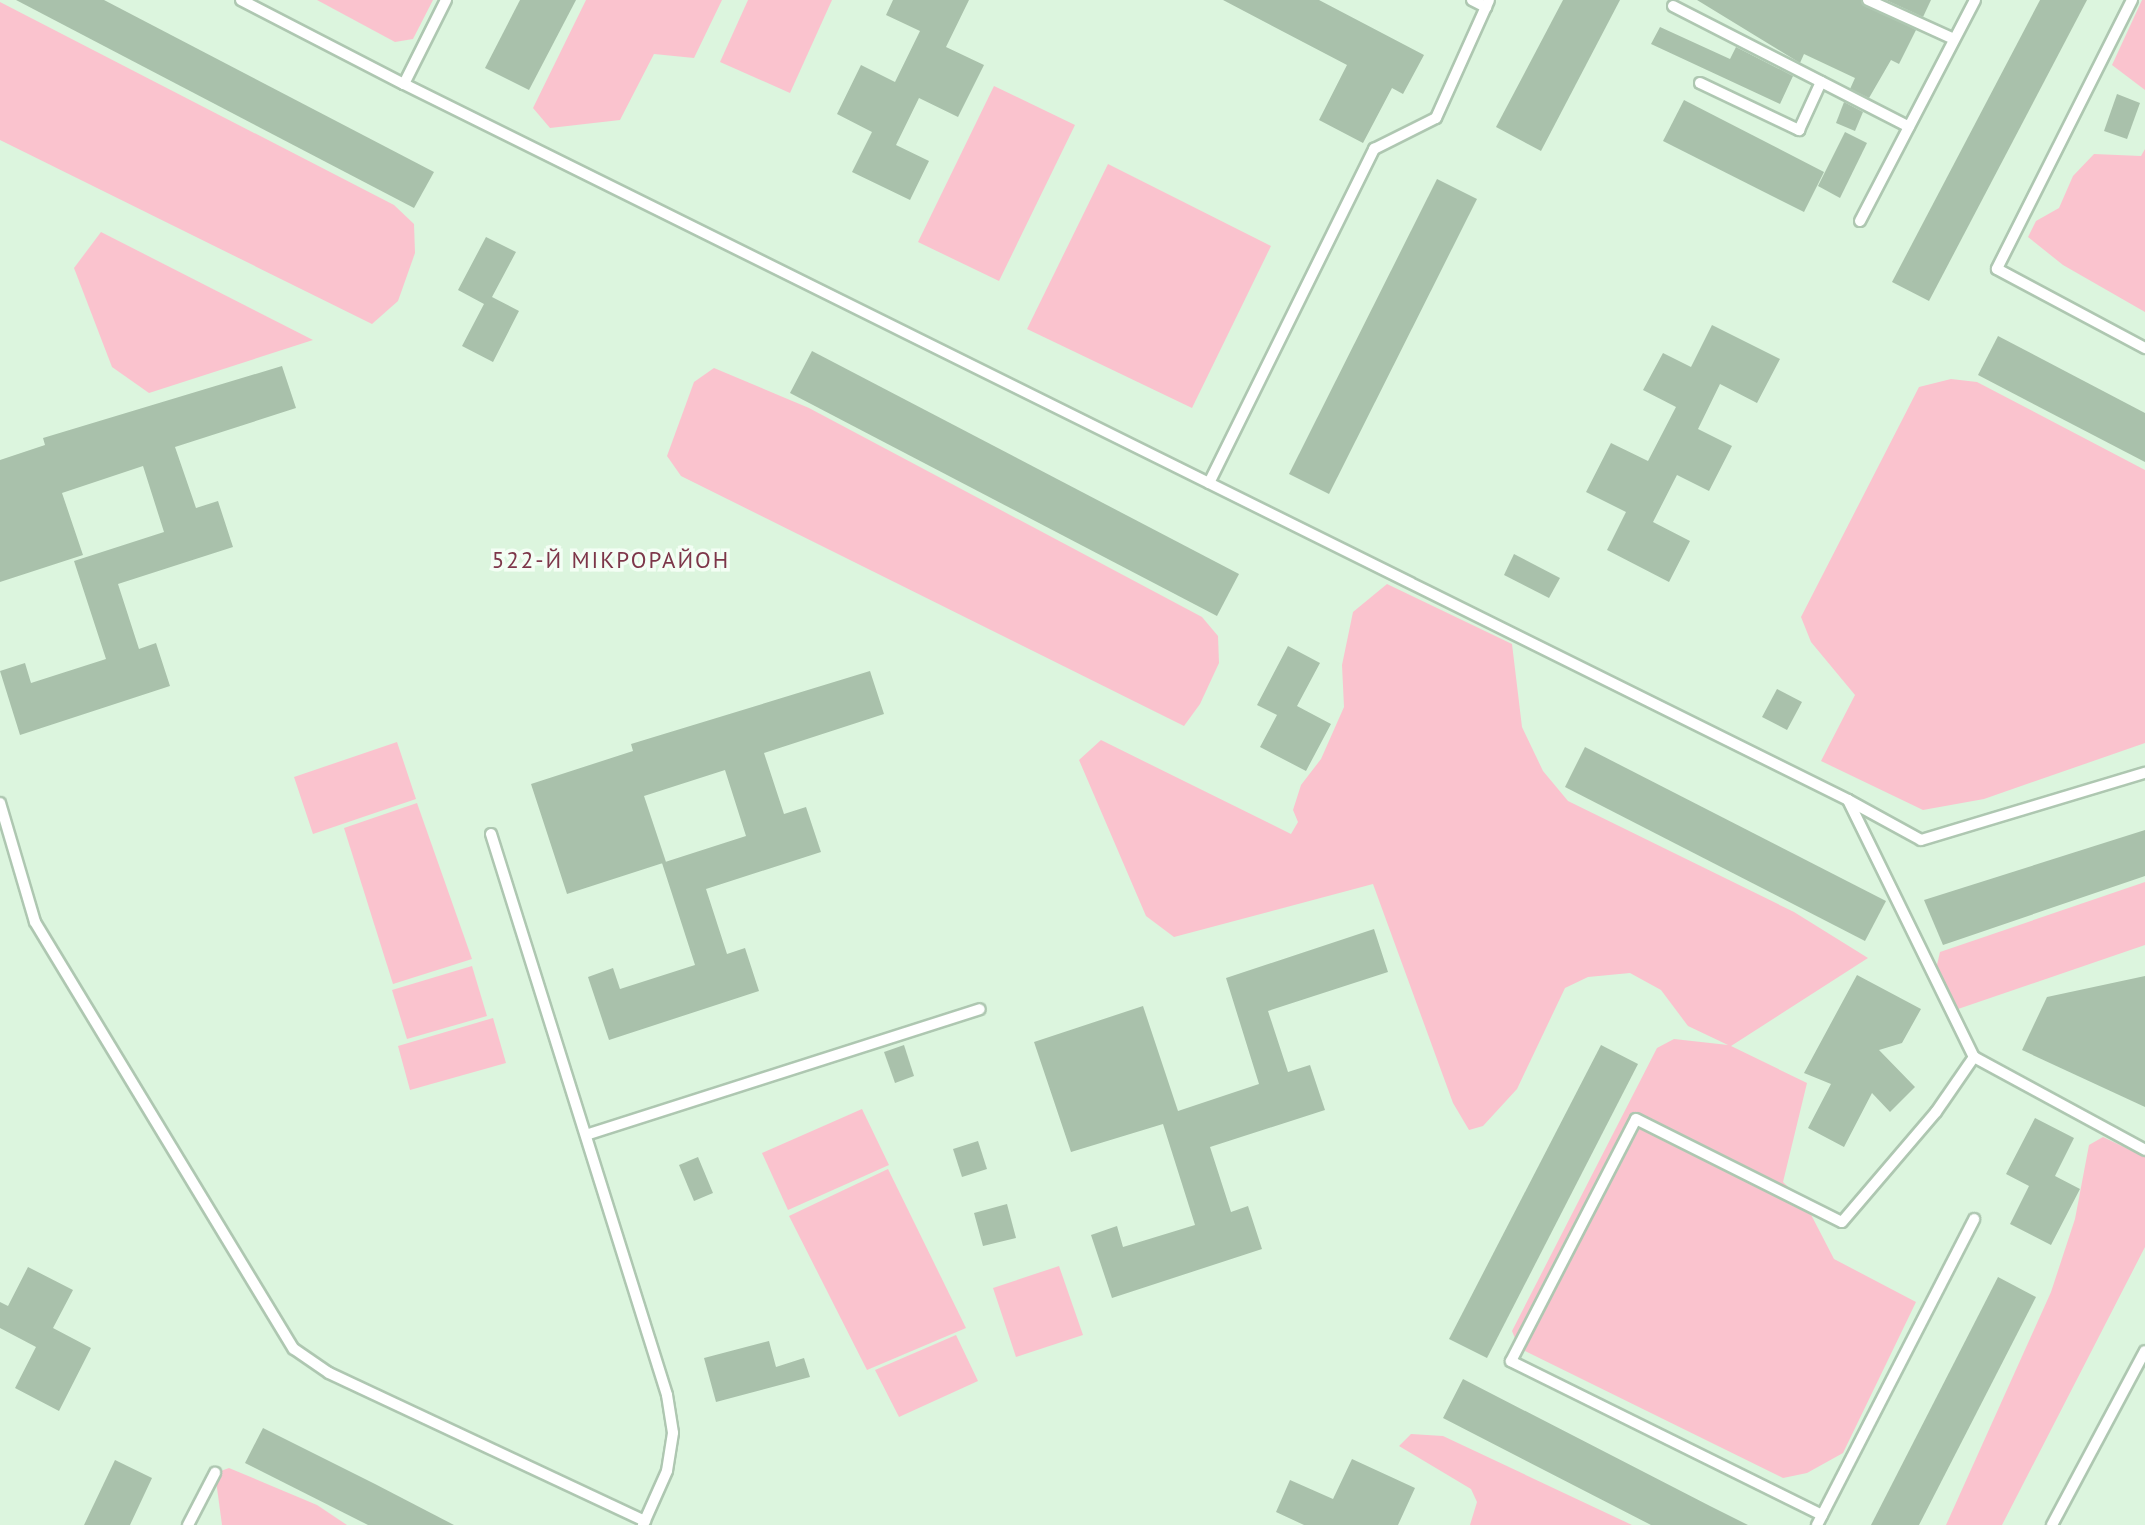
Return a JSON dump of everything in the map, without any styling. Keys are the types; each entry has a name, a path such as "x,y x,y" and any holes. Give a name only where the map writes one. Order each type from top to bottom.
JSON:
{"lane":[{"path":"241,0 404,84 1848,800 1921,840 2145,773"},
{"path":"404,84 446,0"},
{"path":"1209,484 1374,149 1436,118 1487,3 1472,0"},
{"path":"1868,0 1954,39"},
{"path":"1860,221 1975,0"},
{"path":"2132,0 1997,269 2145,348"},
{"path":"1673,6 1909,127"},
{"path":"1700,83 1799,130 1821,82"},
{"path":"1848,800 1974,1057 2145,1150"},
{"path":"0,803 35,922 294,1349 329,1373 643,1523 667,1471 673,1433 589,1135 491,834"},
{"path":"589,1135 980,1009"},
{"path":"1974,1057 1936,1112 1842,1222 1636,1119 1511,1361 1820,1520 1974,1219"},
{"path":"2052,1525 2145,1350"},
{"path":"188,1525 215,1473"}],"shaded area":[{"path":"317,0 433,0 413,39 395,42"},
{"path":"586,0 722,0 694,58 654,54 620,120 550,128 533,108"},
{"path":"748,0 832,0 790,93 720,62"},
{"path":"2142,0 2145,0 2145,90 2112,65"},
{"path":"0,2 394,205 414,224 415,253 398,301 372,324 0,140"},
{"path":"994,86 1075,125 999,281 918,242"},
{"path":"2145,149 2145,312 2063,265 2028,237 2036,221 2059,208 2073,176 2094,154 2141,156"},
{"path":"1108,164 1271,246 1192,408 1027,329"},
{"path":"101,232 313,340 149,393 112,367 74,268"},
{"path":"714,368 809,408 1202,617 1218,636 1219,663 1200,704 1184,726 681,476 667,456 694,382"},
{"path":"1951,379 1977,382 2145,470 2145,743 1984,799 1923,810 1821,761 1855,695 1811,642 1801,617 1919,387"},
{"path":"1387,584 1512,644 1522,727 1543,771 1568,801 1794,912 1868,958 1731,1046 1807,1083 1783,1182 1805,1203 1834,1259 1916,1302 1843,1453 1807,1473 1783,1478 1519,1348 1512,1331 1657,1048 1674,1039 1728,1045 1688,1026 1661,990 1630,973 1588,977 1565,988 1517,1089 1483,1126 1469,1130 1453,1103 1373,884 1174,937 1146,916 1079,760 1101,740 1291,834 1298,822 1293,810 1301,785 1321,759 1344,707 1342,665 1353,612"},
{"path":"397,742 416,799 313,834 294,777"},
{"path":"417,803 472,959 393,984 344,828"},
{"path":"2145,882 2145,945 1958,1009 1950,999 1936,969 1940,952"},
{"path":"472,966 487,1016 407,1039 392,990"},
{"path":"493,1018 506,1063 410,1090 398,1046"},
{"path":"862,1109 889,1165 788,1210 762,1153"},
{"path":"2103,1137 2145,1157 2145,1247 2002,1525 1946,1525 2051,1292 2075,1219 2089,1145"},
{"path":"888,1169 966,1328 867,1370 789,1216"},
{"path":"1059,1266 1083,1335 1016,1357 993,1288"},
{"path":"956,1335 978,1381 899,1417 875,1370"},
{"path":"1411,1434 1443,1436 1632,1525 1470,1525 1477,1502 1471,1489 1399,1446"},
{"path":"229,1468 317,1505 347,1525 222,1525 215,1473"}],"building":[{"path":"16,0 104,0 434,172 414,208"},
{"path":"520,0 576,0 529,90 485,68"},
{"path":"893,0 969,0 946,47 984,65 958,117 919,98 896,145 929,161 910,200 852,172 872,132 837,114 861,65 895,82 920,31 886,15"},
{"path":"1223,0 1319,0 1424,55 1403,94 1392,88 1363,143 1319,120 1347,65"},
{"path":"1563,0 1620,0 1541,151 1496,127"},
{"path":"1697,0 1861,0 1916,30 1899,64 1891,60 1869,98 1850,89 1855,78 1804,54 1800,63"},
{"path":"1886,0 1931,0 1923,17"},
{"path":"2040,0 2087,0 1929,301 1892,282"},
{"path":"1660,27 1730,59 1736,47 1793,76 1780,104 1651,44"},
{"path":"2117,94 2140,103 2127,139 2104,131"},
{"path":"1684,100 1824,172 1804,212 1663,141"},
{"path":"1844,102 1863,112 1855,131 1836,123"},
{"path":"1845,132 1867,143 1840,198 1818,186"},
{"path":"1437,179 1477,199 1329,494 1289,474"},
{"path":"486,237 516,252 492,297 519,311 493,362 462,346 484,304 458,290"},
{"path":"1712,325 1780,359 1757,403 1720,384 1698,429 1732,446 1709,491 1677,475 1653,522 1690,541 1669,582 1607,550 1626,512 1586,492 1611,443 1648,461 1676,407 1643,390 1663,353 1691,367"},
{"path":"1998,336 2145,413 2145,462 1978,375"},
{"path":"812,351 1239,574 1217,616 790,393"},
{"path":"282,366 296,408 175,447 196,508 218,501 233,547 118,584 139,649 156,643 170,686 20,735 0,671 25,663 31,683 106,659 74,561 164,532 143,466 62,493 83,555 0,582 0,460 45,445 43,438"},
{"path":"1514,554 1560,578 1549,598 1504,575"},
{"path":"1288,646 1320,663 1297,706 1331,724 1306,771 1260,747 1277,715 1257,705"},
{"path":"870,671 884,714 764,753 784,814 806,807 821,852 706,889 727,954 745,948 759,991 609,1040 588,977 613,968 620,989 695,965 662,863 567,894 531,784 633,751 631,744","holes":["725,770 746,836 666,862 644,796"]},
{"path":"1777,689 1802,702 1787,730 1762,717"},
{"path":"1585,747 1886,901 1865,941 1565,787"},
{"path":"2145,830 2145,876 1943,945 1924,900"},
{"path":"1374,929 1388,972 1268,1011 1288,1072 1310,1065 1325,1110 1210,1147 1231,1212 1248,1206 1262,1249 1112,1298 1091,1235 1117,1226 1123,1247 1195,1225 1163,1124 1071,1152 1034,1042 1143,1006 1178,1111 1259,1084 1226,978"},
{"path":"1857,975 1921,1009 1902,1043 1879,1050 1915,1087 1890,1112 1872,1093 1844,1147 1808,1128 1831,1084 1804,1073"},
{"path":"2145,976 2145,1107 2022,1050 2047,997"},
{"path":"904,1045 914,1076 895,1083 884,1052"},
{"path":"1601,1045 1638,1064 1487,1358 1449,1339"},
{"path":"2035,1118 2074,1138 2055,1176 2080,1189 2051,1245 2010,1224 2029,1186 2006,1174"},
{"path":"978,1141 987,1169 962,1177 953,1149"},
{"path":"698,1157 713,1193 694,1201 679,1165"},
{"path":"1007,1204 1016,1238 983,1246 974,1213"},
{"path":"28,1267 73,1290 53,1328 91,1348 59,1411 15,1388 36,1347 0,1328 0,1302 8,1306"},
{"path":"1998,1277 2036,1297 1919,1525 1871,1525"},
{"path":"769,1341 776,1367 804,1358 810,1377 716,1402 704,1358"},
{"path":"1463,1379 1748,1525 1651,1525 1443,1418"},
{"path":"263,1428 454,1525 368,1525 245,1463"},
{"path":"1352,1459 1415,1488 1398,1525 1304,1525 1276,1512 1290,1480 1333,1499"},
{"path":"115,1460 152,1478 130,1525 84,1525"}],"district":[{"name":"522-Й МІКРОРАЙОН","path":"611,560"}]}
